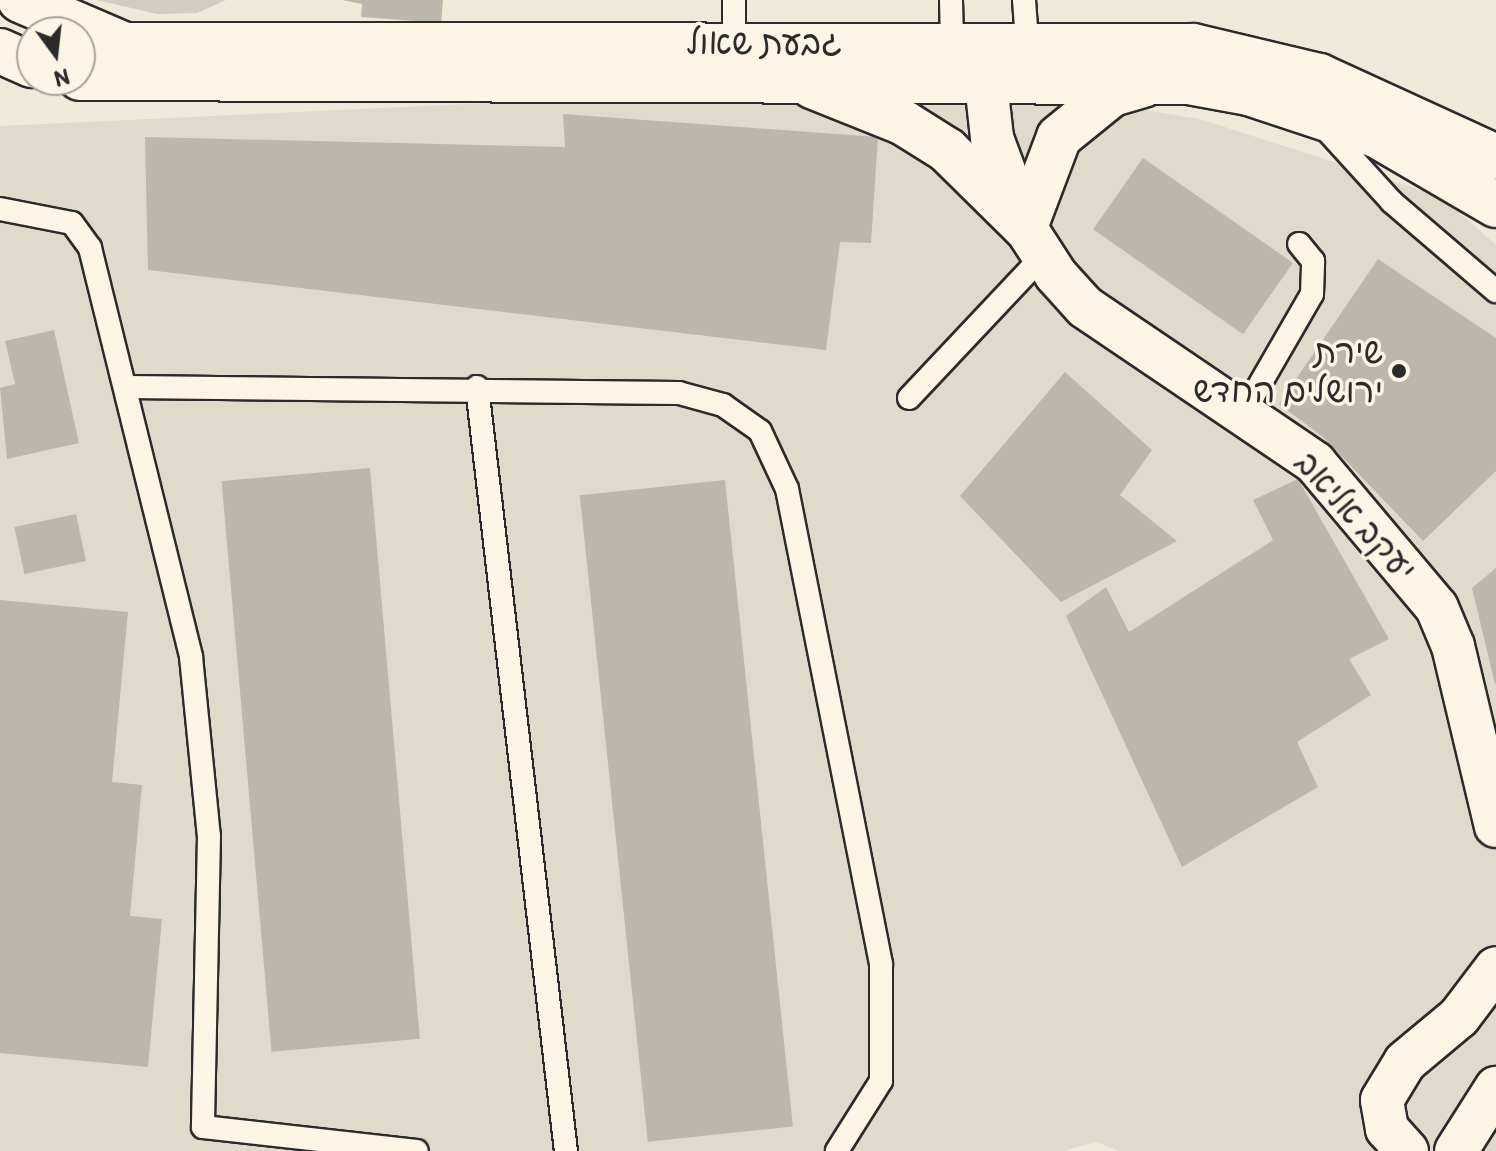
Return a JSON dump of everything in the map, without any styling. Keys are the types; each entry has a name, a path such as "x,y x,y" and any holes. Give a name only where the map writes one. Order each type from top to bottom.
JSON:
{"street":[{"name":"גבעת שאול","path":"20,0 125,45 967,40 1308,110 1378,136 1496,205"},
{"name":"גבעת שאול","path":"96,78 791,78 967,40 1025,21 1257,58 1392,103 1496,157"},
{"name":"יעקב אליאב","path":"967,40 992,138 1034,242 1085,307 1245,410 1315,463 1437,608 1453,646 1496,826"},
{"path":"791,78 904,123 947,150 1034,242"},
{"path":"1034,242 1059,137 1112,94 1158,81"},
{"path":"1407,1151 1387,1129 1382,1100 1405,1062 1459,1017 1496,968"},
{"path":"1456,1151 1496,1088"}],"lane":[{"path":"734,0 734,43"},
{"path":"1308,110 1392,202 1496,291"},
{"path":"0,209 72,223 90,248 128,387 191,657 209,836 203,1127 417,1151"},
{"path":"909,398 1034,242"},
{"path":"1245,410 1312,294 1313,261 1299,244"},
{"path":"128,387 477,387 679,393 723,405 765,443 787,489 881,964 881,1081 837,1151"},
{"path":"477,387 566,1151"}],"shaded area":[{"path":"97,0 226,0 197,13 157,14"},
{"path":"1042,93 1200,119 1442,197 1496,245 1496,1151 1119,1151 1096,1142 1062,1151 0,1151 0,126 574,99"}],"building":[{"path":"342,0 443,0 441,23 361,17 362,4"},
{"path":"563,114 878,137 871,243 840,242 826,350 148,270 145,137 565,147"},
{"path":"1143,158 1293,263 1243,334 1093,229"},
{"name":"שירת ירושלים החדש","path":"1378,259 1496,338 1496,471 1423,541 1323,437 1279,404"},
{"path":"54,330 79,443 7,459 0,388 15,384 5,341"},
{"path":"1065,372 1152,450 1120,495 1177,541 1061,602 960,496"},
{"path":"370,468 420,1039 272,1052 222,481"},
{"path":"1298,479 1389,639 1349,659 1371,695 1297,742 1318,787 1182,867 1066,616 1106,587 1129,632 1273,540 1253,500"},
{"path":"725,480 793,1126 648,1142 580,495"},
{"path":"76,514 86,561 24,574 14,527"},
{"path":"1496,568 1496,684 1495,684 1472,588"},
{"path":"0,600 128,612 112,782 142,785 130,916 162,919 148,1067 0,1053"}],"place":[{"name":"שירת ירושלים החדש","path":"1399,371"}]}
